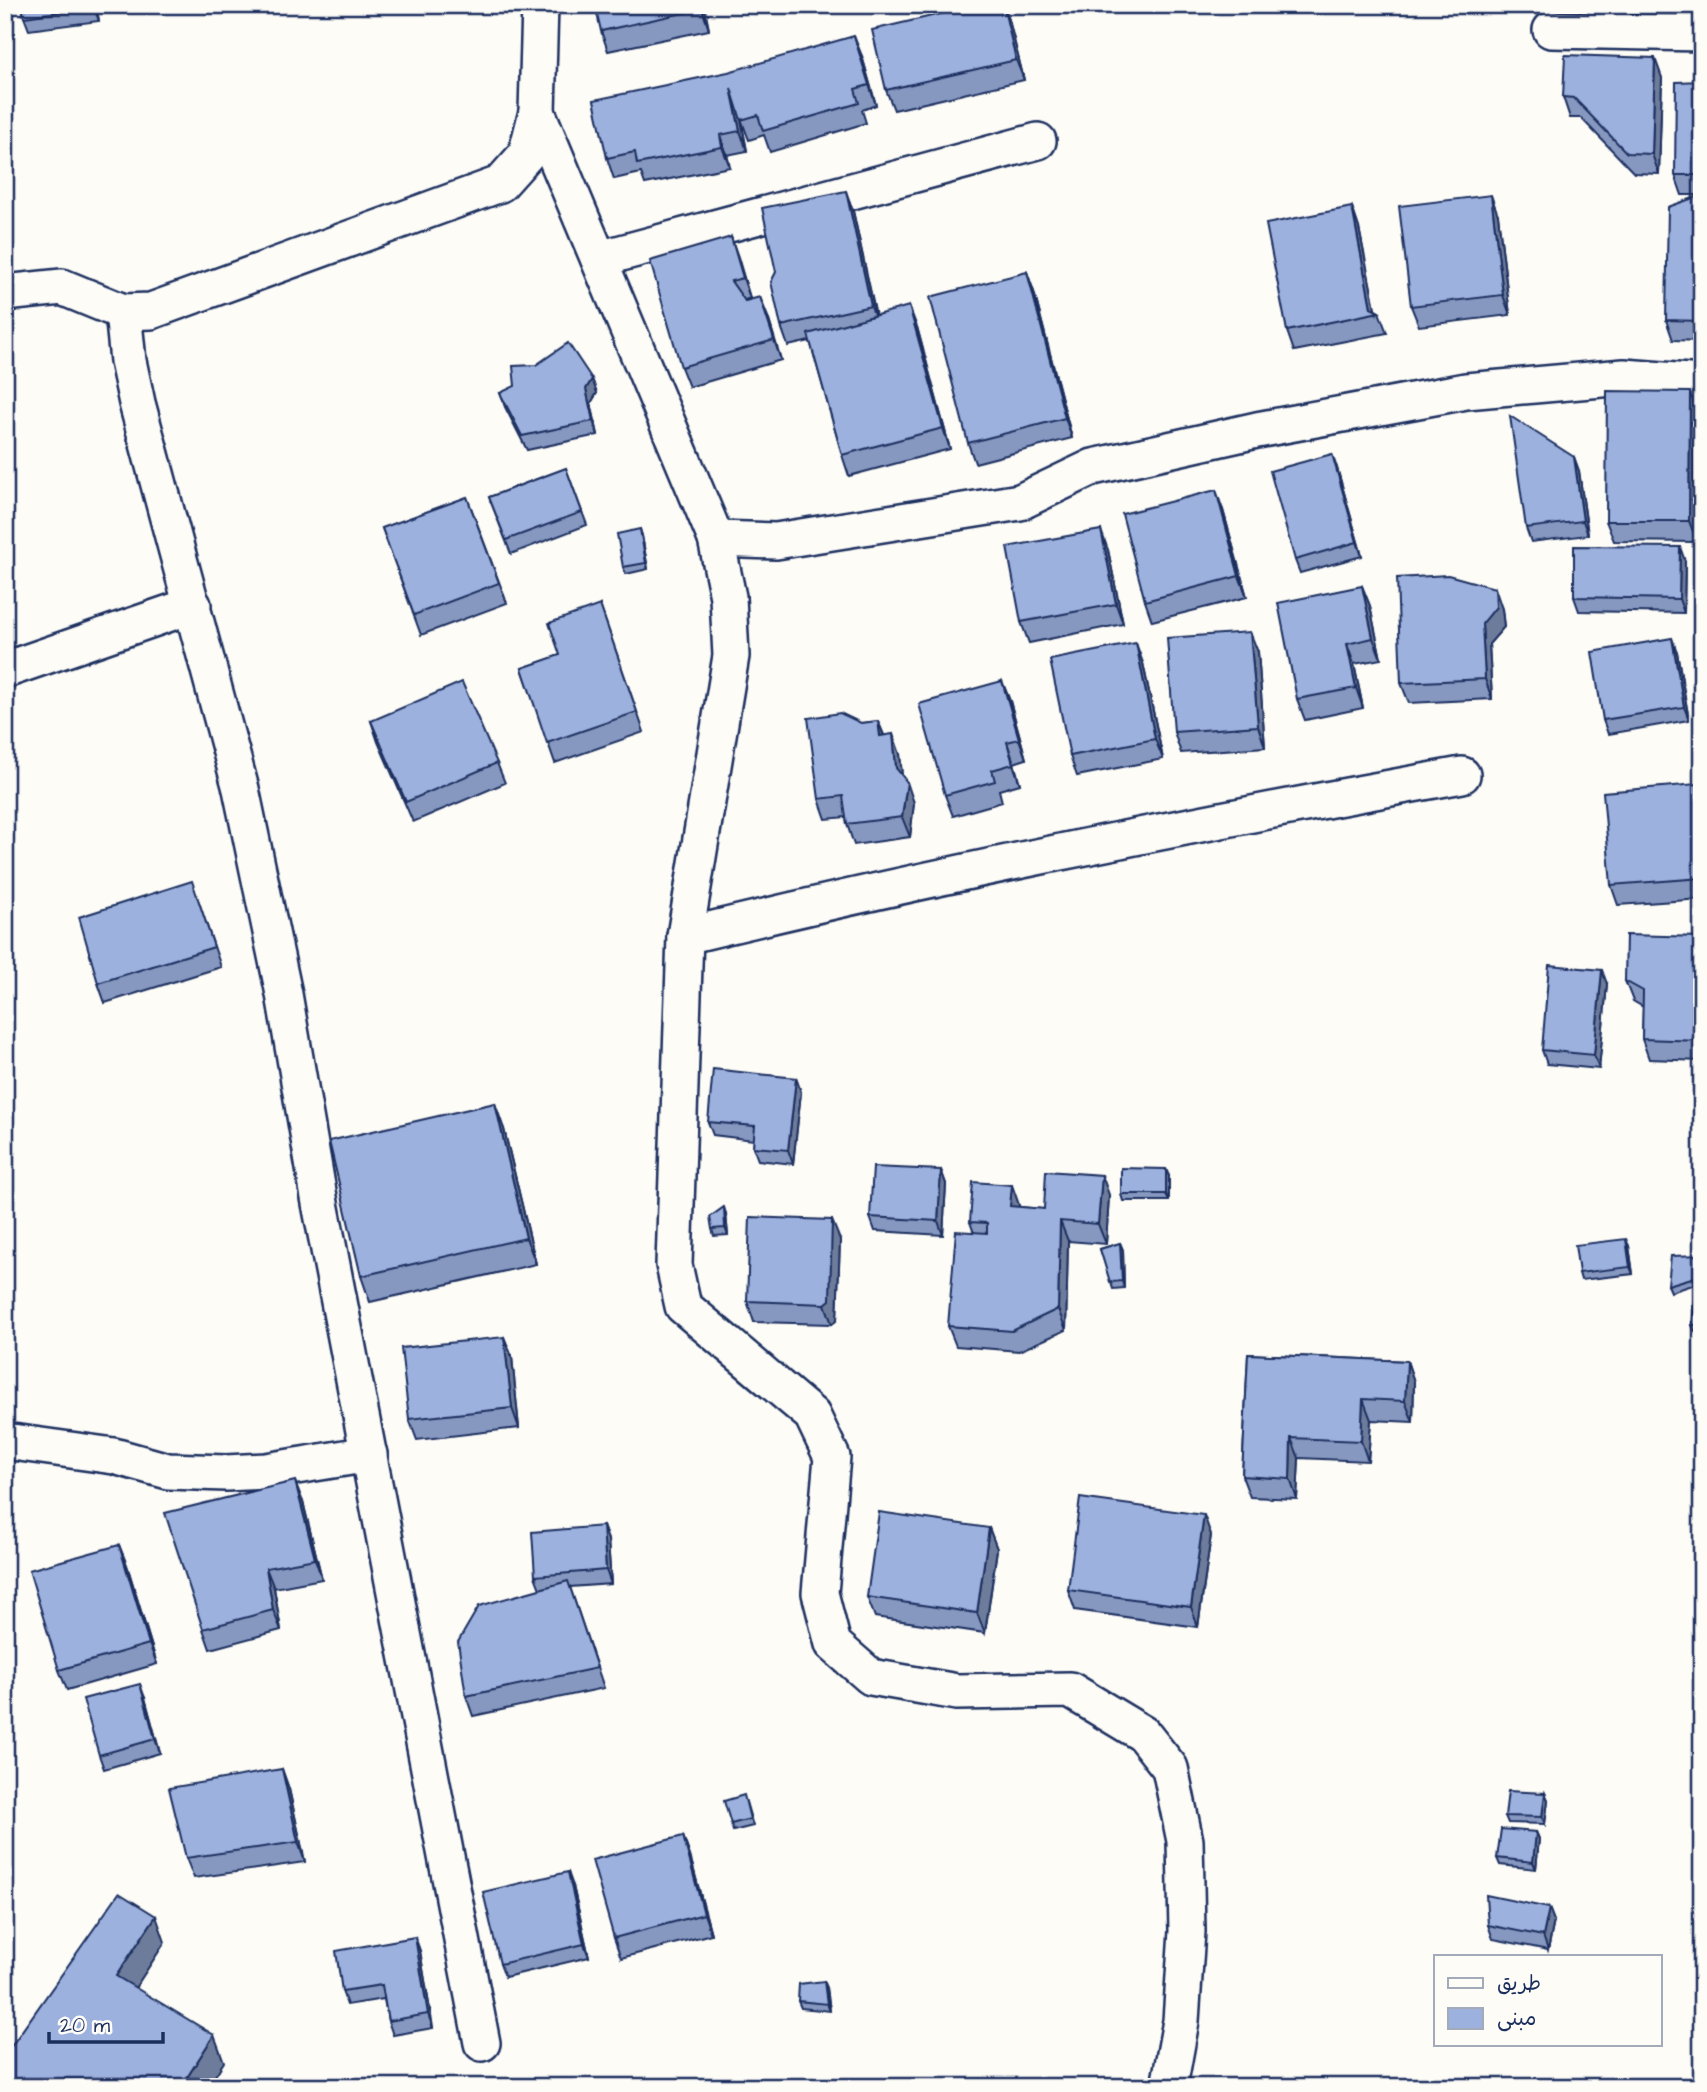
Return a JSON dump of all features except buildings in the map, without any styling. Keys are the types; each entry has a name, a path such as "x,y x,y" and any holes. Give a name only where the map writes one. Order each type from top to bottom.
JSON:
{"street":[{"path":"5,293 62,288 123,312 151,312 500,184 526,155 537,112 540,5"},
{"path":"1551,30 1702,33"},
{"path":"537,112 716,539 728,597 731,656 685,936 674,1265 683,1306 812,1415 832,1457 820,1593 833,1644 871,1676 957,1692 1070,1690 1143,1734 1170,1768 1185,1841 1187,1931 1181,2021 1169,2087"},
{"path":"599,259 1038,141"},
{"path":"123,312 128,361 137,403 241,789 284,995 320,1203 482,2043"},
{"path":"716,539 776,541 1020,502 1093,467 1257,430 1466,391 1624,377 1702,383"},
{"path":"5,670 192,605"},
{"path":"685,936 889,886 1242,815 1462,775"},
{"path":"5,1441 114,1456 169,1471 266,1471 369,1454"}]}
